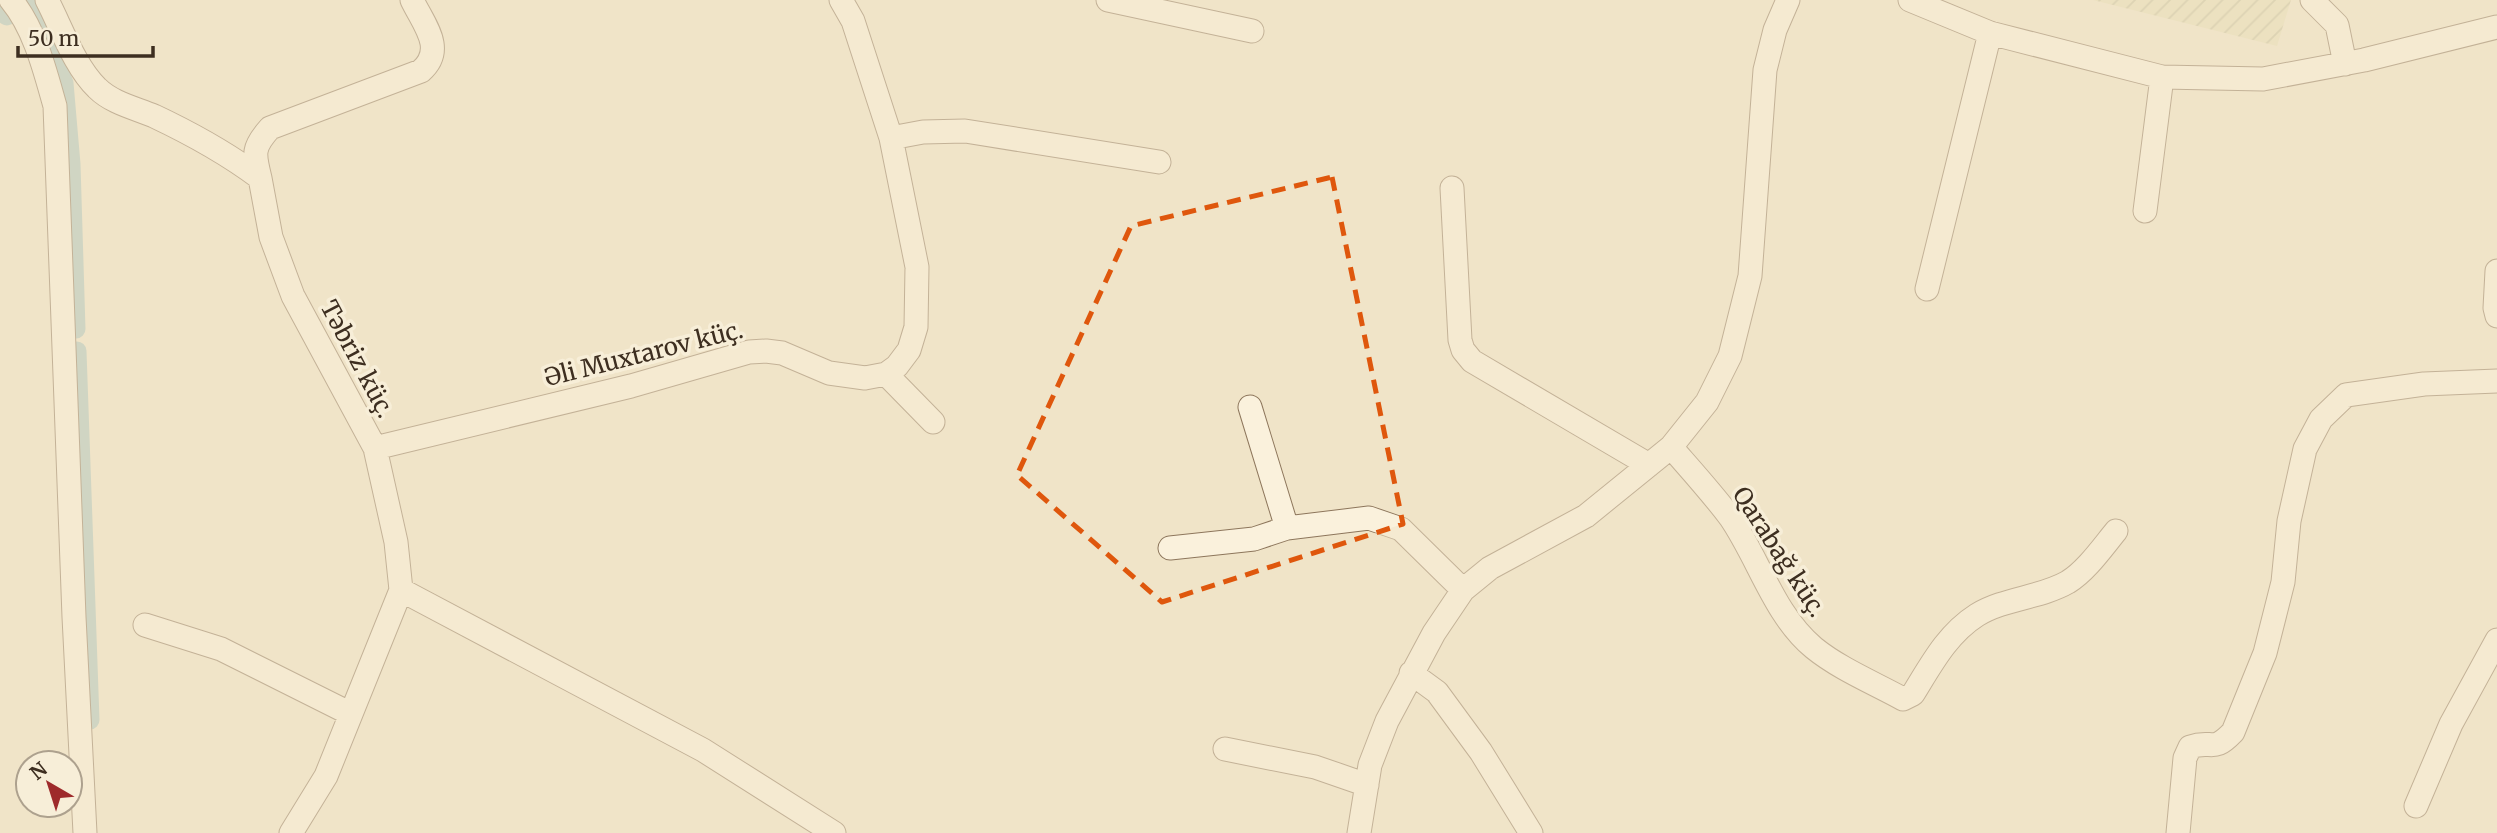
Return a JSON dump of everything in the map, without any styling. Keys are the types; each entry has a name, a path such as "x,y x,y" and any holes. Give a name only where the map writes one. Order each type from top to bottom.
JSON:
{"street":[{"path":"11,0 19,9 43,62 55,106 85,833"},
{"path":"47,0 85,73 96,88 108,97 170,124 243,165 260,178"},
{"name":"Təbriz küç.","path":"291,833 326,776 401,590 396,542 375,448 293,296 271,237 254,154 260,139 270,128 422,71 432,62 434,46 412,0"},
{"path":"841,0 852,21 891,138 917,267 916,327 909,350 897,366 886,374 933,422"},
{"path":"1108,0 1252,32"},
{"path":"1359,833 1370,765 1387,720 1434,633 1463,590 1490,568 1586,516 1671,447 1707,402 1730,356 1750,276 1765,70 1775,30 1788,0"},
{"path":"1910,0 1990,33 2162,77 2263,79 2345,64 2497,27"},
{"path":"2312,0 2337,25 2345,64"},
{"path":"1927,289 1990,33"},
{"path":"2145,211 2162,77"},
{"path":"891,138 923,132 965,131 1159,162"},
{"path":"1452,188 1460,340 1463,350 1472,361 1649,465"},
{"path":"2497,271 2497,316"},
{"name":"Əli Muxtarov küç.","path":"375,448 631,386 749,352 782,354 829,373 864,379 886,374"},
{"path":"2178,833 2185,758 2190,747 2199,744 2214,746 2224,742 2234,732 2265,653 2283,582 2289,521 2305,449 2321,419 2346,395 2424,384 2497,382 2497,389"},
{"path":"1250,407 1287,528"},
{"name":"Qarabağ küç.","path":"1671,447 1730,517 1800,635 1831,659 1903,699 1913,694 1952,635 1978,615 2006,602 2069,582 2116,531"},
{"path":"1170,548 1254,539 1287,528 1369,517 1401,529 1463,590"},
{"path":"401,590 703,750 834,833"},
{"path":"145,625 221,649 351,714"},
{"path":"2416,806 2451,724 2497,640"},
{"path":"1411,673 1437,692 1481,752 1531,833"},
{"path":"1225,749 1315,767 1367,785"}],"highlighted area":[{"path":"1332,177 1403,524 1162,602 1017,475 1131,226"}],"shaded area":[{"path":"2093,0 2291,0 2277,46"}],"waterway":[{"path":"27,0 33,7 64,83 71,164 76,329"},
{"path":"0,11 7,16"},
{"path":"77,351 90,720"}]}
